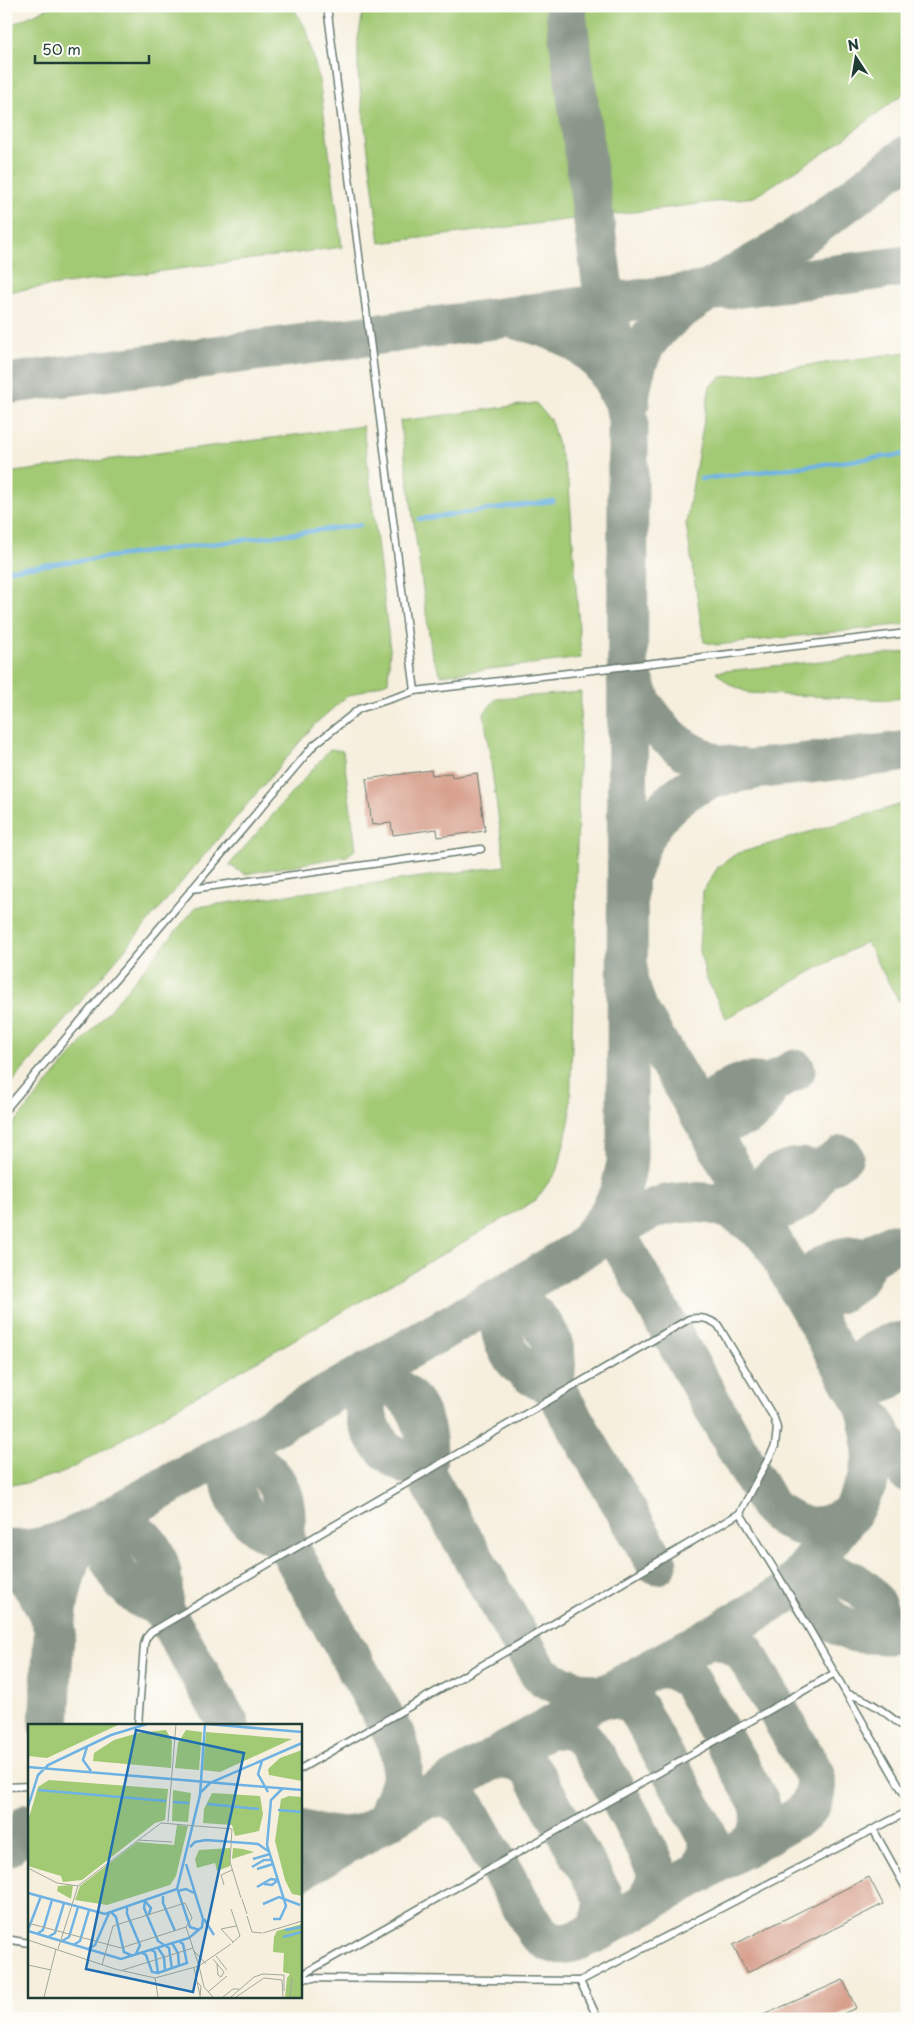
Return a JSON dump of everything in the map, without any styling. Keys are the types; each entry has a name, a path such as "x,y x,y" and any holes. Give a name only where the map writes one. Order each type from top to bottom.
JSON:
{"lane":[{"path":"327,6 415,691"},
{"path":"6,1109 314,745 360,709 415,691 907,633"},
{"path":"192,889 481,849"},
{"path":"138,1724 144,1644 151,1632 689,1318 700,1317 718,1325 774,1418 777,1428 776,1446 740,1514 521,1643 301,1768"},
{"path":"740,1514 835,1673 907,1799"},
{"path":"301,1976 835,1673"},
{"path":"847,1694 862,1697 874,1704 907,1730"},
{"path":"6,1787 28,1786"},
{"path":"301,1977 580,1981 907,1812"},
{"path":"873,1829 907,1890"},
{"path":"6,1939 28,1943"},
{"path":"580,1981 598,2019"}],"green space":[{"path":"53,6 292,6 307,30 320,85 342,247 6,292 6,27"},
{"path":"364,6 547,6 574,219 380,243 358,73 358,39"},
{"path":"582,6 907,6 907,91 834,146 754,197 610,215"},
{"path":"907,352 907,624 717,645 704,642 686,524 710,386 722,377"},
{"path":"536,403 551,421 569,484 581,658 441,675 432,656 400,421"},
{"path":"363,426 390,649 388,682 346,697 315,724 6,1090 6,473"},
{"path":"907,652 907,696 890,700 749,693 729,684 716,672"},
{"path":"581,692 570,1118 558,1169 536,1200 65,1472 22,1484 6,1484 6,1133 196,907 505,866 484,713 496,699"},
{"path":"330,749 343,751 356,849 347,856 245,874 229,865"},
{"path":"907,804 907,996 899,1001 866,942 726,1018 706,977 699,947 703,891 718,867 736,854"}],"building":[{"path":"431,770 432,775 451,773 452,777 477,773 485,831 438,837 437,829 393,835 391,823 372,825 366,779"},
{"path":"869,1877 883,1904 747,1973 733,1945"},
{"path":"843,1980 856,2008 831,2019 754,2019"}],"waterway":[{"path":"701,479 907,454"},
{"path":"419,519 553,501"},
{"path":"6,570 360,525"}],"taxiway":[{"path":"6,1550 41,1548 95,1527 514,1289 580,1250 607,1218 620,1193 627,1163 628,420 602,281 565,6"},
{"path":"629,403 634,373 639,358 645,345 657,329 693,301 794,240 907,156"},
{"path":"6,384 605,304 907,266"},
{"path":"519,320 550,329 578,343 602,364 618,392"},
{"path":"631,674 642,704 663,732 685,750 714,764 749,770"},
{"path":"632,868 644,838 662,811 687,790 701,783 727,774 748,770 907,751"},
{"path":"301,1869 788,1592 851,1513 868,1481 873,1457 872,1436 869,1417 864,1404 704,1121 638,1010 630,988"},
{"path":"768,1085 759,1105 744,1116 726,1121 704,1121 714,1102 737,1085 747,1083 768,1085 795,1070"},
{"path":"818,1171 808,1190 792,1204 773,1210 752,1207 760,1192 770,1180 784,1172 800,1168 819,1170 829,1166 843,1156"},
{"path":"591,1244 626,1222 657,1207 690,1202 724,1207 747,1219 767,1236"},
{"path":"614,1231 770,1507 790,1521 809,1527 829,1524 851,1513"},
{"path":"867,1258 858,1277 842,1291 822,1297 800,1293 813,1276 828,1264 846,1257 867,1258 892,1244"},
{"path":"553,1385 555,1355 546,1330 538,1319 527,1310 501,1297 501,1326 509,1352 526,1371 538,1379 553,1385 657,1564"},
{"path":"907,1342 888,1345 872,1353 860,1366 852,1383 867,1385 881,1382 907,1367"},
{"path":"424,1472 427,1453 425,1432 413,1403 402,1392 367,1372 364,1390 365,1406 368,1421 374,1434 382,1446 394,1456 424,1472 540,1674 553,1682 579,1691 625,1700 638,1709 707,1835 710,1847 701,1872"},
{"path":"871,1417 897,1460 907,1472"},
{"path":"284,1539 284,1508 282,1495 276,1484 269,1473 259,1464 232,1449 231,1479 239,1505 257,1525 269,1533 284,1539 396,1738 402,1761 402,1772 398,1791 384,1822"},
{"path":"109,1519 137,1533 154,1552 162,1578 162,1608 138,1596 123,1582 113,1565 107,1544 109,1519"},
{"path":"49,1724 54,1636 61,1590 75,1551 95,1527"},
{"path":"6,1562 32,1584 48,1611 56,1633"},
{"path":"823,1572 848,1580 866,1592 878,1609 887,1634 855,1632 845,1629 828,1617 821,1610 810,1592 805,1573 823,1572"},
{"path":"162,1608 228,1724"},
{"path":"426,1798 447,1798 466,1808 536,1931 543,1938 551,1942 565,1944 596,1932 804,1813 813,1799 816,1785 814,1774 744,1651 727,1641 709,1637"},
{"path":"655,1668 670,1668 689,1678 759,1802 761,1823 752,1843"},
{"path":"550,1728 560,1728 576,1732 594,1755 619,1797 657,1871 656,1883 646,1903"},
{"path":"495,1759 515,1761 524,1764 532,1771 602,1894 603,1913 596,1932"},
{"path":"6,1847 25,1831 28,1826"},
{"path":"301,1830 332,1836 364,1834"}]}
